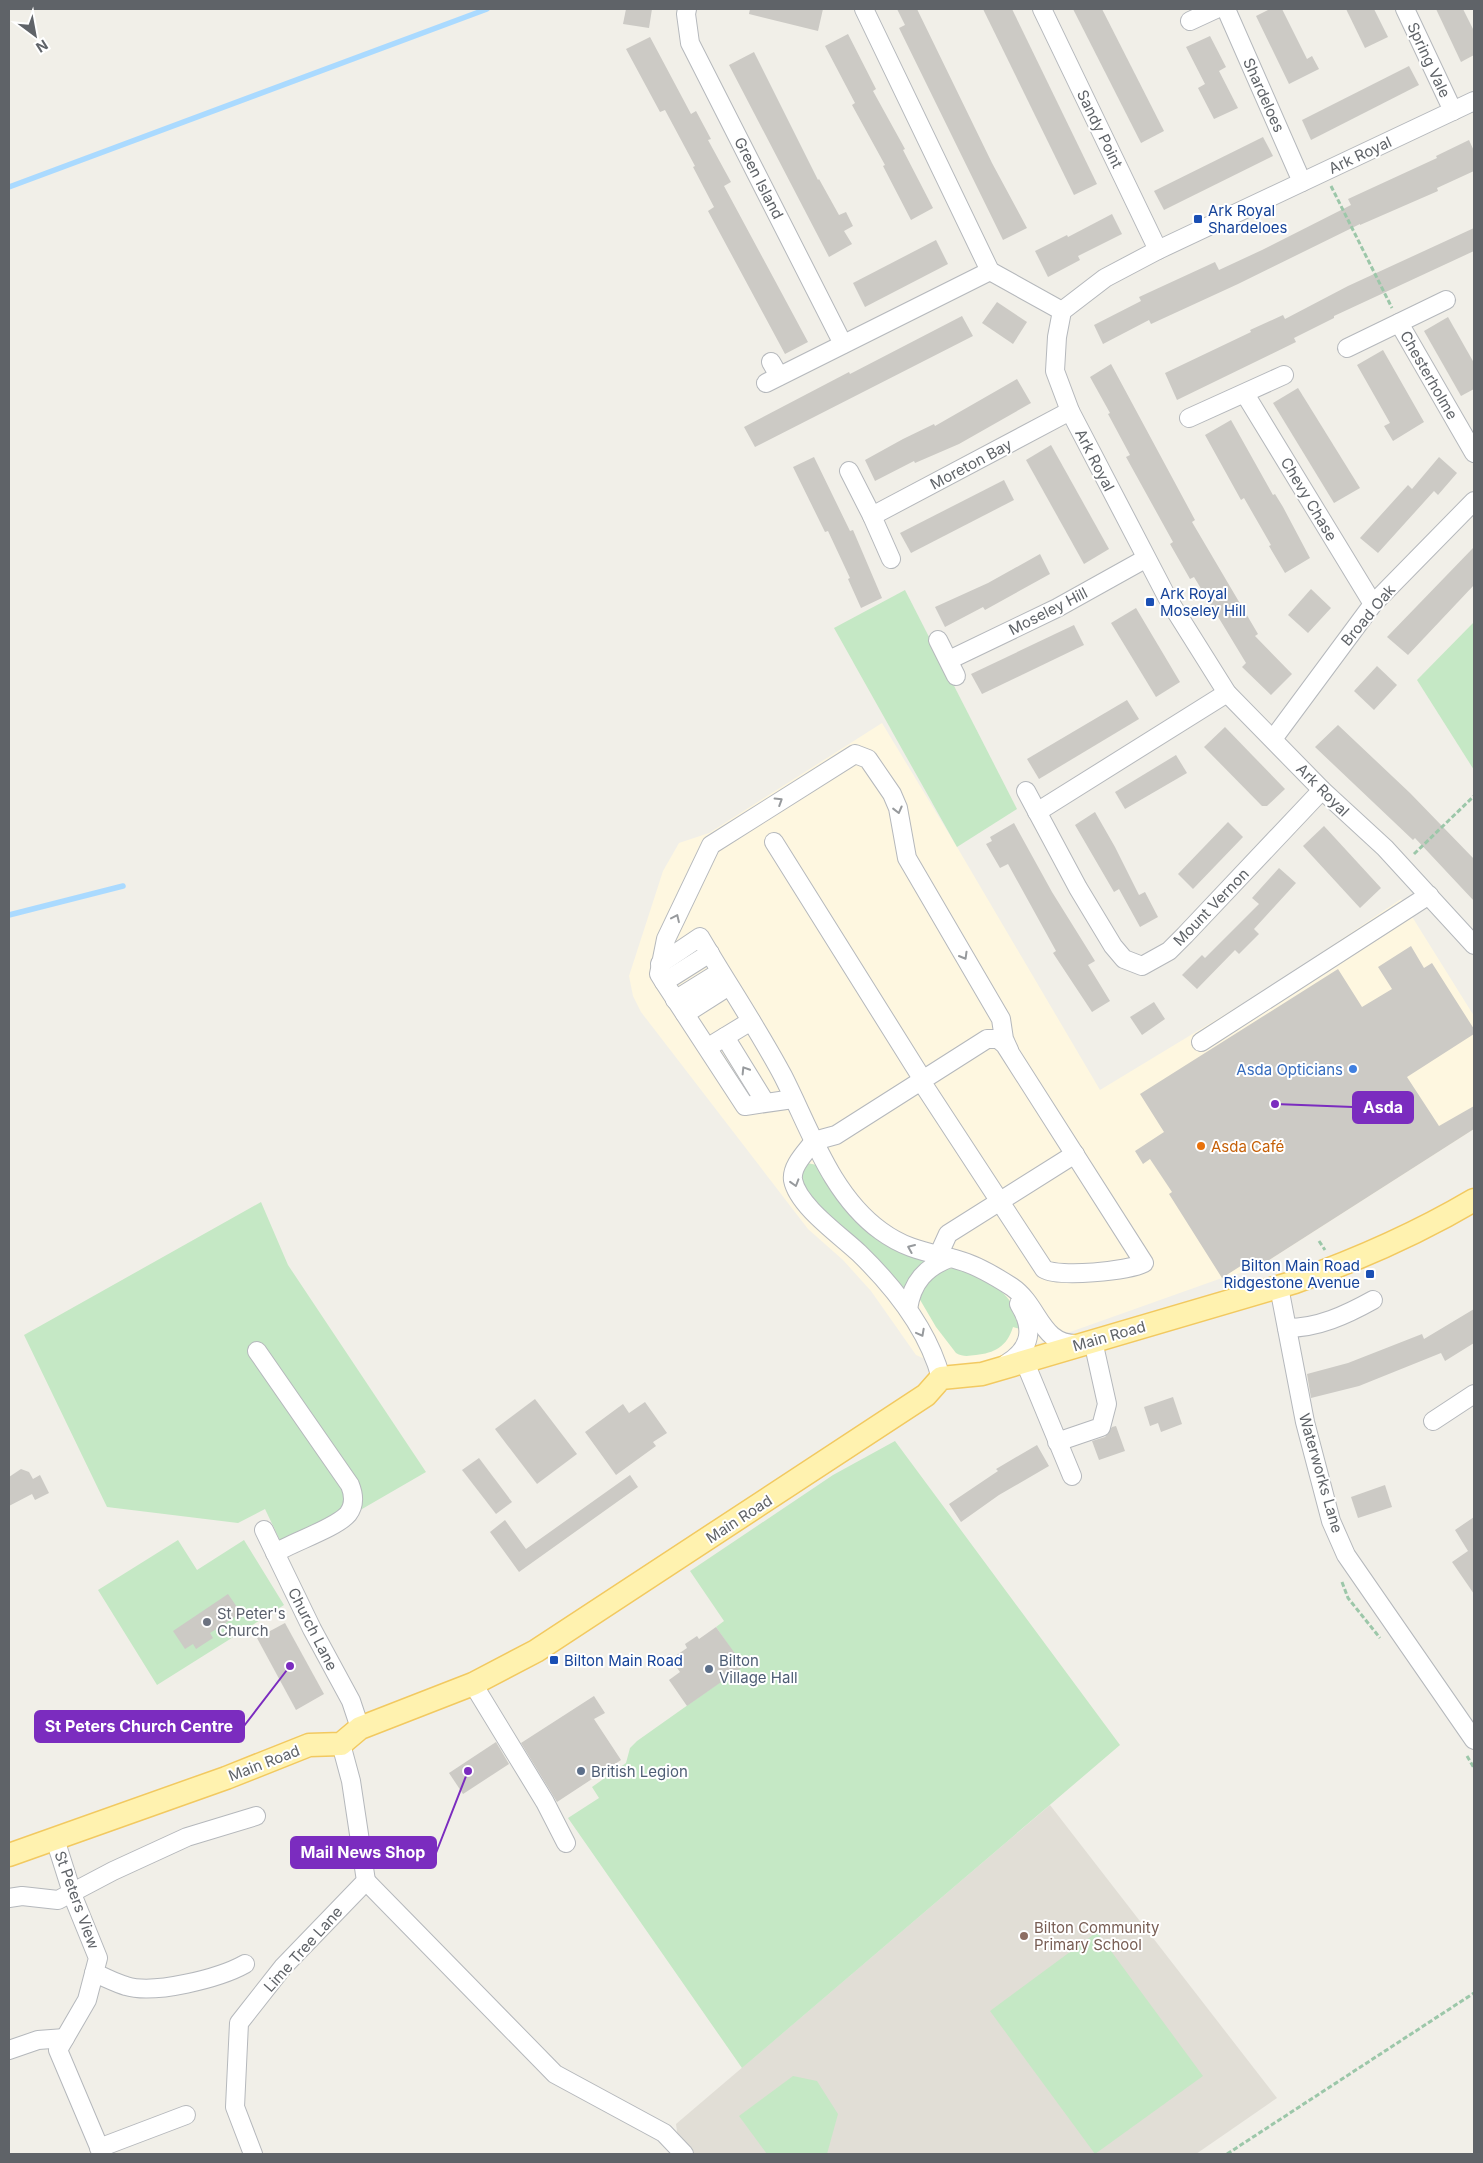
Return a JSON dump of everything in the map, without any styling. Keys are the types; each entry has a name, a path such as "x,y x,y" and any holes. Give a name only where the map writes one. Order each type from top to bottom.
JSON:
{"main road":[{"name":"Main Road","path":"9,1855 226,1778 309,1745 341,1744 360,1728 473,1684 536,1651 658,1572 926,1395 941,1378 969,1376 997,1369 1279,1287 1330,1270 1429,1225 1474,1200"}],"street":[{"name":"Green Island","path":"687,9 690,43 843,344"},
{"path":"864,9 990,270 1062,311"},
{"name":"Sandy Point","path":"1042,9 1158,250"},
{"path":"1190,21 1216,9"},
{"name":"Shardeloes","path":"1226,9 1302,182"},
{"name":"Spring Vale","path":"1405,9 1453,111"},
{"name":"Ark Royal","path":"1474,101 1158,250 1105,278 1062,311 1057,337 1055,371 1070,411 1145,559 1226,693 1401,866 1474,945"},
{"path":"772,374 843,344 990,270"},
{"name":"Chesterholme","path":"1347,348 1446,300"},
{"name":"Chesterholme","path":"1399,323 1474,453"},
{"path":"1189,418 1284,375"},
{"name":"Chevy Chase","path":"1245,394 1374,604"},
{"name":"Moreton Bay","path":"872,516 1070,411"},
{"path":"849,471 872,516 890,559"},
{"name":"Broad Oak","path":"1273,739 1374,604 1474,502"},
{"name":"Moseley Hill","path":"938,640 952,668 1145,559"},
{"path":"1037,812 1226,693"},
{"path":"774,842 1039,1264 1048,1272 1120,1270 1133,1268 1144,1263 1004,1040 1001,1019 907,858 895,799 871,762 859,754 850,756 710,845 666,939 661,973 680,1007 745,1106 793,1099"},
{"name":"Mount Vernon","path":"1026,791 1113,946 1124,959 1142,966 1168,951 1185,935 1322,790"},
{"path":"1201,1042 1429,895"},
{"path":"661,973 700,937 779,1069 814,1141 846,1194 867,1220 906,1246 944,1257 993,1275 1014,1288 1029,1303 1052,1337 1064,1344 1088,1342 1107,1404 1101,1427 1057,1442"},
{"path":"680,1007 725,979"},
{"path":"707,1048 751,1022"},
{"path":"725,1037 765,1102"},
{"path":"941,1378 936,1357 908,1308 889,1284 812,1209 798,1191 794,1182 794,1170 814,1141 836,1135 989,1039 1000,1040 1012,1054"},
{"path":"908,1308 910,1298 921,1275 944,1257 948,1234 1075,1154"},
{"path":"993,1275 1017,1301 1029,1325 1025,1344 1020,1354 997,1369"},
{"name":"Waterworks Lane","path":"1279,1287 1305,1422 1331,1521 1346,1555 1474,1740"},
{"path":"1287,1328 1306,1328 1347,1314 1373,1300"},
{"path":"257,1351 350,1484 354,1497 352,1508 342,1519 275,1552"},
{"path":"1024,1360 1072,1476"},
{"path":"1433,1420 1474,1394"},
{"name":"Church Lane","path":"264,1530 351,1701 360,1728"},
{"path":"473,1684 546,1802 566,1843"},
{"path":"341,1744 351,1781 366,1881 555,2074 670,2137 684,2154"},
{"path":"9,1898 22,1896 58,1900 73,1894 113,1871 187,1837 256,1816"},
{"name":"St Peters View","path":"54,1839 98,1958 87,2000 58,2050 100,2151"},
{"name":"Lime Tree Lane","path":"253,2154 235,2107 239,2023 283,1967 366,1881"},
{"path":"94,1972 128,1987 148,1988 201,1981 230,1972 245,1964"},
{"path":"9,2050 38,2040 65,2038"},
{"path":"100,2151 186,2115"}],"path":[{"path":"1325,172 1399,323"},
{"path":"1401,866 1474,796"},
{"path":"1319,1241 1328,1254"},
{"path":"1227,2154 1474,1993"}],"shaded area":[{"path":"882,723 1100,1090 1275,984 1401,899 1474,1016 1474,1129 1255,1269 1222,1278 980,1364 961,1367 938,1365 916,1355 871,1291 843,1260 808,1229 641,1012 633,996 629,976 663,871 679,843 709,833"},
{"name":"Bilton Community Primary School","path":"1050,1805 1277,2098 1196,2154 680,2154 676,2124"}],"green space":[{"path":"905,590 1017,809 957,847 834,628"},
{"path":"1474,622 1474,770 1417,680"},
{"path":"807,1163 817,1165 907,1254 927,1262 905,1290 818,1211 795,1173"},
{"path":"261,1202 288,1265 426,1472 286,1553 265,1509 238,1523 107,1507 24,1335"},
{"path":"955,1268 980,1276 996,1286 1003,1292 1014,1308 1020,1329 1013,1327 1007,1340 994,1351 968,1356 956,1353 936,1327 919,1298 932,1277 942,1271"},
{"path":"895,1441 1120,1745 742,2068 568,1818 599,1798 592,1787 626,1763 630,1748 637,1741 743,1666 716,1627 724,1621 690,1571 833,1475"},
{"path":"178,1540 197,1570 244,1540 284,1605 157,1685 98,1590"},
{"path":"1097,1932 1203,2076 1095,2154 990,2011"},
{"path":"793,2076 817,2081 838,2114 827,2154 767,2154 739,2116"}],"building":[{"path":"626,9 652,9 649,28 623,24"},
{"path":"750,9 823,9 818,31 749,14"},
{"path":"897,9 917,9 992,163 1027,228 1003,240 899,28 905,25"},
{"path":"983,9 1012,9 1097,184 1074,195"},
{"path":"1073,9 1102,9 1164,131 1141,143"},
{"path":"1270,9 1282,9 1307,59 1312,56 1319,69 1289,84 1256,16"},
{"path":"1346,9 1374,9 1388,37 1365,48"},
{"path":"1436,9 1463,9 1474,31 1474,55 1461,62"},
{"path":"848,34 876,89 873,91 905,149 903,150 933,208 911,220 883,166 885,165 852,105 855,103 825,46"},
{"path":"1210,36 1226,67 1219,71 1238,108 1214,119 1198,88 1205,84 1186,47"},
{"path":"650,37 691,114 696,111 711,139 708,140 731,182 724,186 808,342 785,354 708,211 714,207 693,167 695,166 665,110 660,112 626,49"},
{"path":"754,52 818,180 839,215 846,212 853,226 844,231 852,244 829,257 729,65"},
{"path":"1409,66 1419,85 1311,140 1302,120"},
{"path":"1263,137 1273,156 1164,210 1154,191"},
{"path":"1469,140 1474,151 1474,171 1437,188 1438,191 1360,224 1151,324 1149,320 1103,344 1094,325 1141,301 1139,297 1215,262 1219,270 1262,250 1351,205 1348,199 1437,158 1436,156"},
{"path":"1112,214 1122,234 1078,256 1080,260 1048,277 1035,251 1067,235 1068,237"},
{"path":"1474,228 1474,251 1334,316 1334,318 1294,338 1296,342 1177,400 1165,373 1251,332 1250,330 1283,315 1285,319 1348,286"},
{"path":"936,240 948,264 865,307 853,283"},
{"path":"997,302 1027,322 1013,344 982,323"},
{"path":"962,316 973,336 755,447 744,427"},
{"path":"1448,317 1474,363 1474,389 1461,396 1424,331"},
{"path":"1383,350 1424,422 1393,441 1384,426 1390,423 1357,365"},
{"path":"1111,364 1195,520 1192,522 1258,634 1255,636 1292,674 1271,695 1242,667 1246,663 1194,577 1190,579 1170,544 1173,542 1126,457 1130,455 1090,377"},
{"path":"1017,379 1031,403 959,444 915,463 914,461 875,481 865,460 903,439 934,424 935,426"},
{"path":"1298,388 1360,488 1334,503 1273,403"},
{"path":"1231,420 1273,495 1275,494 1283,507 1310,558 1285,573 1244,498 1241,500 1205,435"},
{"path":"1051,445 1109,549 1084,564 1026,460"},
{"path":"814,457 850,531 853,530 882,598 861,608 848,579 850,578 828,531 825,532 793,467"},
{"path":"1439,457 1457,473 1438,495 1434,491 1378,553 1360,538 1408,485 1412,489"},
{"path":"1004,480 1014,500 911,553 900,533"},
{"path":"1474,547 1474,585 1408,655 1387,637"},
{"path":"1040,554 1050,574 985,610 983,607 945,627 935,607 988,583"},
{"path":"1311,589 1331,608 1308,633 1288,615"},
{"path":"1136,608 1180,682 1156,697 1111,623"},
{"path":"1074,625 1084,645 982,694 971,674"},
{"path":"1377,666 1397,685 1374,710 1354,691"},
{"path":"1127,700 1139,719 1039,779 1027,759"},
{"path":"1338,725 1410,793 1474,859 1474,901 1415,838 1413,840 1315,747"},
{"path":"1225,727 1285,789 1267,806 1262,806 1204,747"},
{"path":"1176,755 1187,773 1125,809 1115,792"},
{"path":"1095,812 1139,895 1145,892 1158,917 1140,927 1119,889 1114,892 1075,825"},
{"path":"1228,822 1243,837 1193,889 1178,874"},
{"path":"1014,823 1052,892 1095,961 1088,965 1110,1001 1092,1012 1053,953 1056,951 1008,864 1000,868 986,844 992,841 990,837"},
{"path":"1324,826 1381,888 1360,908 1303,846"},
{"path":"1279,868 1296,883 1254,929 1259,934 1239,954 1235,950 1197,989 1182,975 1202,955 1205,958 1259,904 1252,898"},
{"path":"1411,946 1424,968 1432,963 1474,1029 1474,1034 1407,1077 1439,1126 1474,1106 1474,1129 1255,1269 1250,1260 1222,1278 1169,1194 1172,1192 1150,1159 1143,1164 1135,1151 1164,1132 1140,1094 1338,969 1362,1007 1392,989 1378,967"},
{"path":"1154,1002 1165,1019 1142,1035 1130,1017"},
{"path":"1474,1309 1474,1343 1445,1361 1441,1353 1359,1386 1311,1398 1307,1374 1348,1363 1422,1334 1424,1339"},
{"path":"1173,1397 1182,1424 1161,1432 1158,1423 1150,1426 1144,1407"},
{"path":"535,1399 577,1454 537,1484 495,1429"},
{"path":"645,1402 667,1433 653,1442 656,1446 616,1475 585,1432 623,1404 629,1413"},
{"path":"1116,1426 1125,1451 1099,1460 1092,1441 1105,1437 1112,1427"},
{"path":"1037,1445 1049,1466 999,1495 961,1522 949,1504 998,1471 996,1469"},
{"path":"479,1458 512,1502 496,1514 462,1470"},
{"path":"21,1469 29,1472 33,1479 40,1475 49,1493 35,1500 32,1494 9,1506 9,1477"},
{"path":"630,1475 638,1487 519,1572 490,1532 505,1520 526,1549"},
{"path":"1385,1485 1392,1507 1358,1518 1351,1497"},
{"path":"1474,1517 1474,1594 1452,1562 1468,1551 1455,1530"},
{"name":"St Peter's Church","path":"228,1594 241,1613 210,1633 213,1638 196,1649 193,1644 185,1649 173,1631"},
{"path":"285,1623 324,1694 296,1710 257,1638"},
{"name":"Bilton Village Hall","path":"716,1627 744,1666 687,1706 669,1680 680,1672 671,1659 687,1648 685,1644 697,1636 699,1639"},
{"path":"594,1696 605,1713 594,1719 621,1760 557,1802 521,1743"},
{"path":"496,1742 509,1764 463,1794 449,1773"}],"waterway":[{"path":"9,187 487,9"},
{"path":"9,915 123,886"}],"place":[{"name":"Ark Royal Shardeloes","path":"1198,219"},
{"name":"Ark Royal Moseley Hill","path":"1150,602"},
{"name":"Asda Opticians","path":"1353,1069"},
{"name":"Asda","path":"1275,1104"},
{"name":"Asda Café","path":"1201,1146"},
{"name":"Bilton Main Road Ridgestone Avenue","path":"1370,1274"},
{"name":"St Peter's Church","path":"207,1622"},
{"name":"Bilton Main Road","path":"554,1660"},
{"name":"St Peters Church Centre","path":"290,1666"},
{"name":"Bilton Village Hall","path":"709,1669"},
{"name":"Mail News Shop","path":"468,1771"},
{"name":"British Legion","path":"581,1771"},
{"name":"Bilton Community Primary School","path":"1024,1936"}]}
